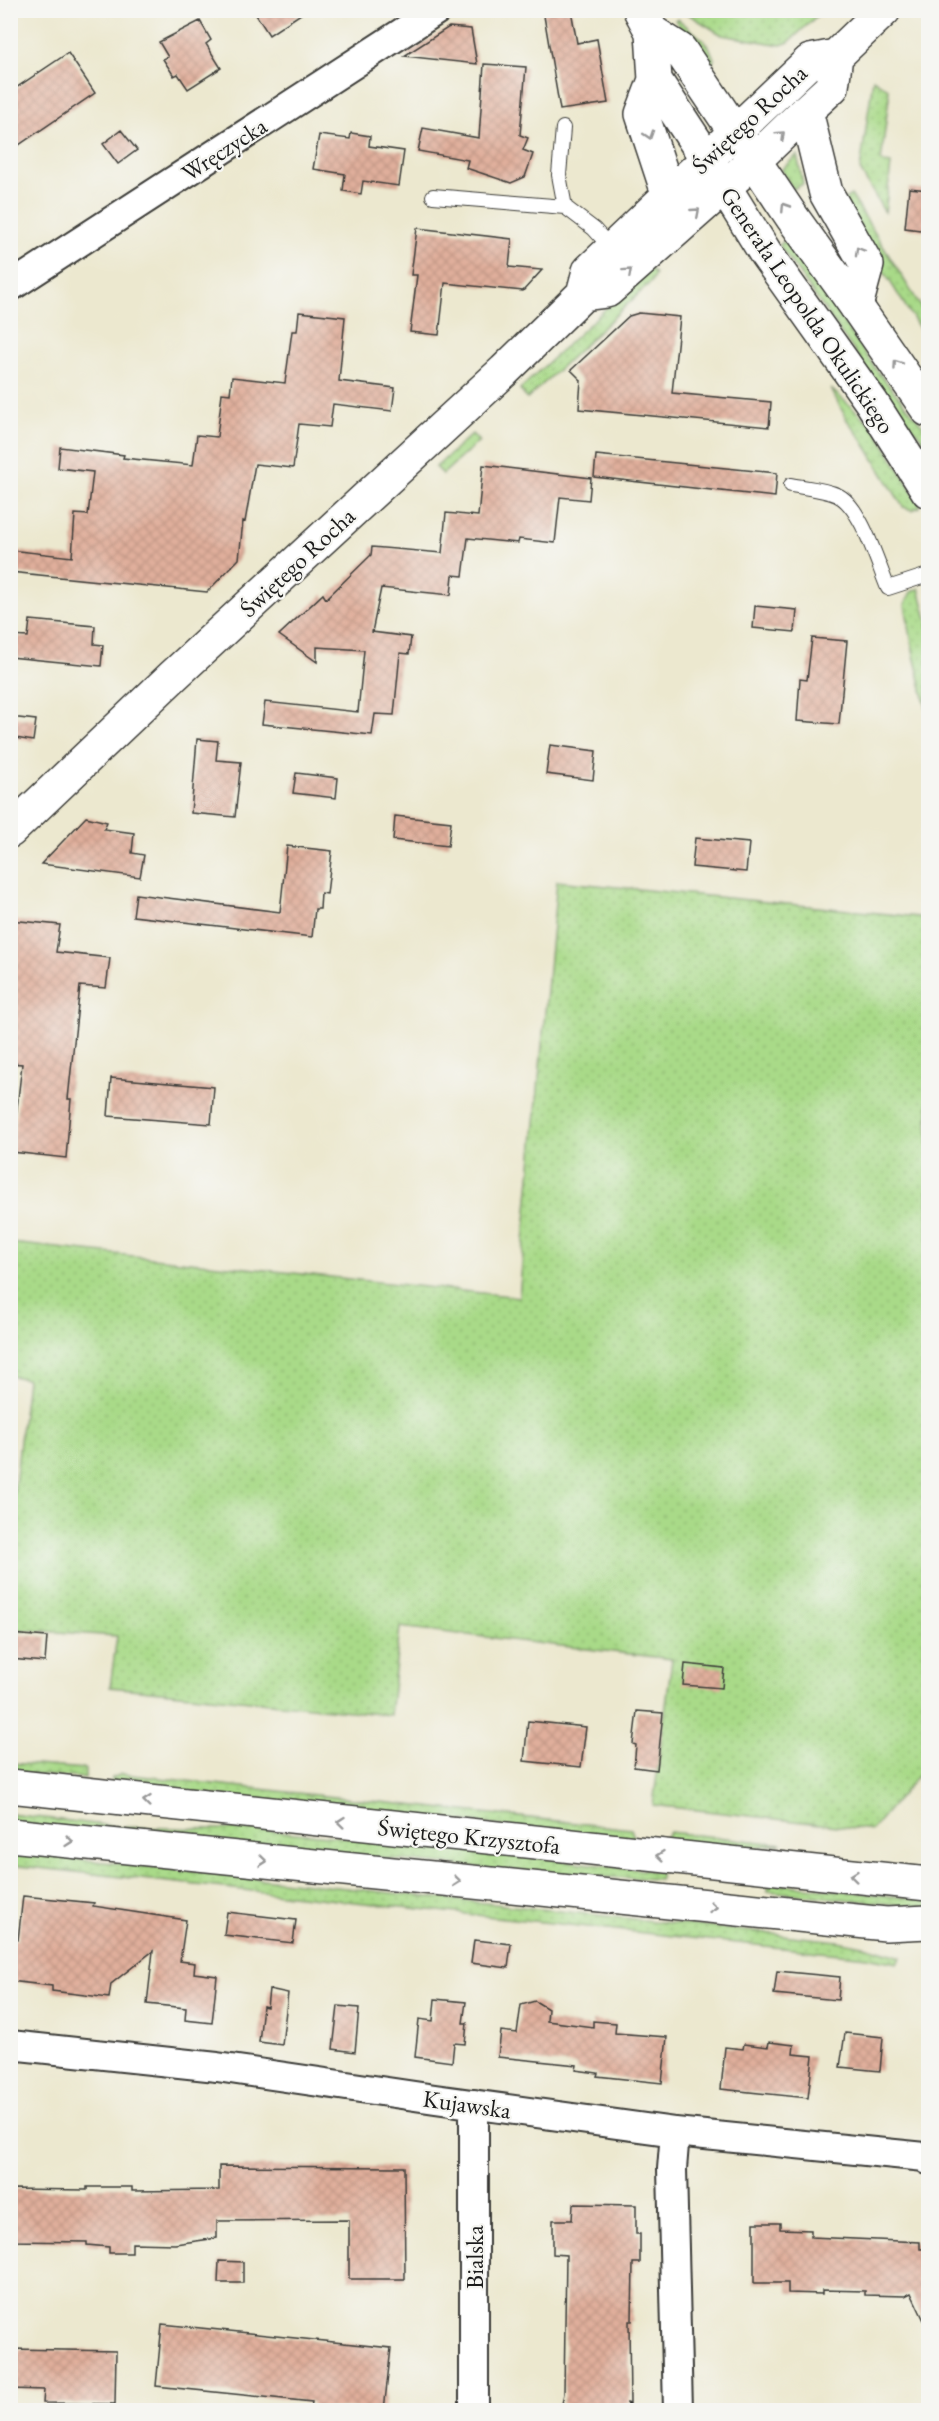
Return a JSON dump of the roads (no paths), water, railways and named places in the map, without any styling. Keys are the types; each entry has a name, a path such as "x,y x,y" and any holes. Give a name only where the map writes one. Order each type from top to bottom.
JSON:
{"main road":[{"name":"Świętego Rocha","path":"10,831 172,677 504,371 583,294 589,272 810,61 836,56 884,10"},
{"path":"646,22 655,80 707,159"},
{"path":"646,22 680,50 755,160"},
{"name":"Świętego Rocha","path":"583,294 607,291 755,160 832,87 836,56"},
{"name":"Świętego Rocha","path":"655,80 642,114 669,196"},
{"path":"806,111 826,193 867,265 856,306"},
{"name":"Generała Leopolda Okulickiego","path":"707,159 766,254 872,403 928,491"},
{"name":"Generała Leopolda Okulickiego","path":"755,160 792,217 928,410"},
{"name":"Świętego Krzysztofa","path":"10,1786 923,1878"},
{"name":"Świętego Krzysztofa","path":"10,1835 886,1924"},
{"path":"886,1924 928,1922"},
{"path":"886,1924 928,1946"}],"street":[{"name":"Wręczycka","path":"10,287 437,10"},
{"name":"Kujawska","path":"10,2045 217,2067 675,2132 927,2158"},
{"name":"Bialska","path":"474,2104 474,2410"},
{"path":"675,2132 672,2169 678,2410"}],"lane":[{"path":"563,128 559,175 565,207"},
{"path":"433,196 565,207 594,230 612,249"},
{"path":"791,485 836,494 846,500 858,519 888,588 928,575"}]}
